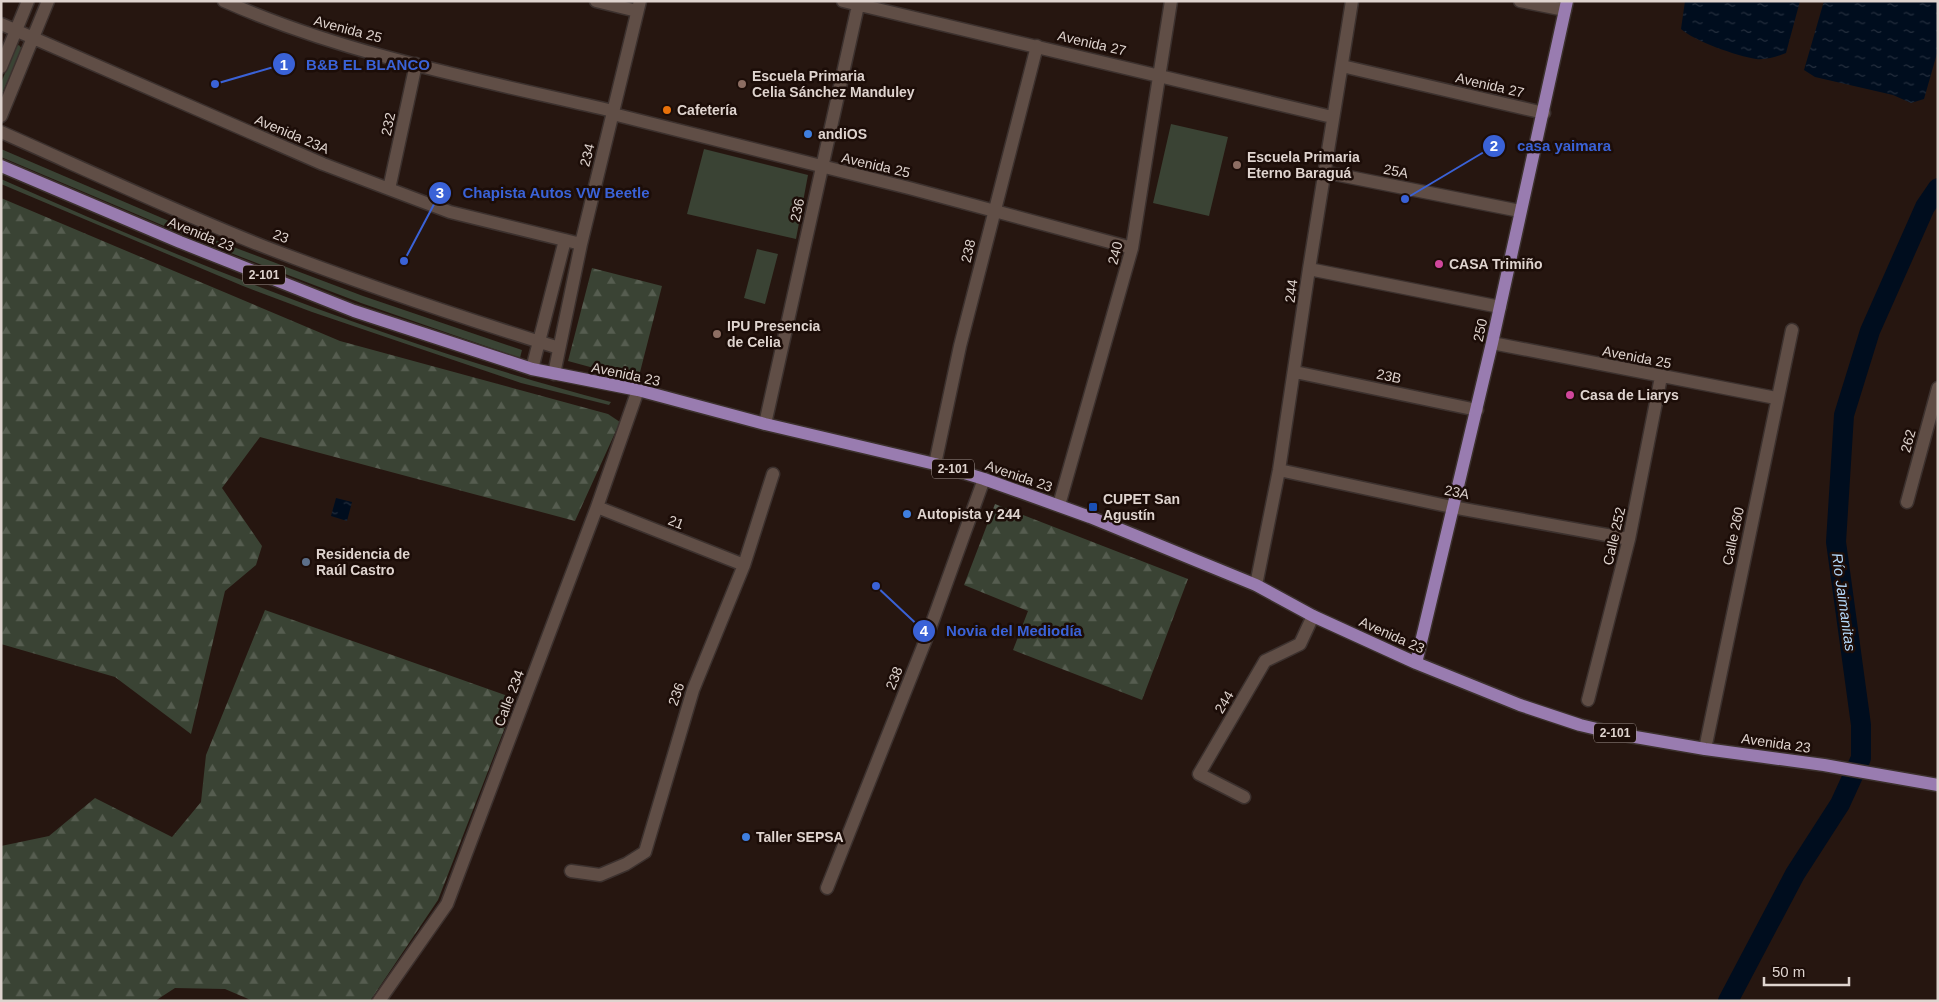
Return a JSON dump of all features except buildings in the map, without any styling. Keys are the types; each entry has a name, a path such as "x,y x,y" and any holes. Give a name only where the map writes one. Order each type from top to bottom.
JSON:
{"main road":[{"name":"250","path":"1416,663 1452,507 1477,410 1520,211 1544,113 1566,6"},
{"name":"Avenida 23","path":"1,166 180,242 354,311 532,369 638,390 765,424 935,464 1059,505 1256,585 1313,616 1416,663 1520,705 1580,725 1618,734 1705,749 1824,764 1938,785"}],"street":[{"path":"1,67 28,1"},
{"path":"1,116 48,1"},
{"name":"Avenida 25","path":"224,1 294,30 416,64 613,112 821,168 909,188 1132,248"},
{"path":"596,1 639,6"},
{"name":"Avenida 27","path":"843,1 858,3 1332,117"},
{"name":"240","path":"1059,505 1132,248 1171,1"},
{"name":"244","path":"1256,585 1279,470 1332,117 1352,1"},
{"path":"1520,1 1566,6"},
{"name":"236","path":"765,424 858,3"},
{"name":"234","path":"554,374 581,244 639,6"},
{"name":"Avenida 23A","path":"1,24 323,164 450,212 581,244"},
{"name":"238","path":"935,464 960,346 993,211 1037,46"},
{"name":"232","path":"389,189 416,64"},
{"name":"Avenida 27","path":"1342,66 1544,113"},
{"name":"23","path":"1,132 188,215 266,247 384,290 559,348"},
{"name":"25A","path":"1324,172 1520,211"},
{"path":"532,369 565,240"},
{"path":"1309,269 1500,307"},
{"name":"Calle 260","path":"1705,749 1776,398 1792,330"},
{"name":"Avenida 25","path":"1492,343 1661,378 1776,398"},
{"name":"23B","path":"1295,372 1477,410"},
{"name":"Calle 252","path":"1588,700 1629,539 1661,378"},
{"name":"262","path":"1907,502 1938,388"},
{"name":"Calle 234","path":"379,1001 447,904 597,507 638,390"},
{"name":"23A","path":"1279,470 1452,507 1629,539"},
{"name":"236","path":"571,871 600,875 626,864 646,852 693,690 744,565 774,474"},
{"name":"238","path":"827,888 928,634 984,479"},
{"name":"21","path":"597,507 744,565"},
{"name":"244","path":"1244,797 1199,774 1265,662 1300,644 1313,616"}],"green space":[{"path":"19,45 22,49 1,96 1,83 16,46"},
{"path":"1171,124 1228,137 1209,216 1153,203"},
{"path":"1,149 204,236 363,296 522,350 520,358 361,303 202,242 1,157"},
{"path":"704,149 808,175 796,239 687,214"},
{"path":"1,179 150,243 302,303 455,356 611,402 609,405 521,383 312,312 243,286 1,184"},
{"path":"1,198 340,341 608,414 620,422 575,521 260,437 222,488 262,546 256,565 225,591 191,734 115,677 1,644"},
{"path":"757,249 778,254 765,304 744,298"},
{"path":"592,268 662,286 638,380 568,361"},
{"path":"995,504 1188,579 1142,700 1013,650 1028,611 964,585"},
{"path":"265,610 516,699 438,900 370,1001 253,1001 225,989 175,988 155,1001 1,1001 1,846 49,836 95,798 172,837 201,802 206,755"}],"water":[{"path":"1685,1 1800,1 1786,53 1771,58 1756,59 1738,55 1687,34 1681,29"},
{"path":"1824,1 1938,1 1938,50 1924,99 1911,103 1893,95 1815,77 1804,70"},
{"path":"336,498 352,502 347,521 331,516"}],"waterway":[{"name":"Río Jaimanitas","path":"1728,1001 1795,874 1840,804 1861,758 1861,725 1836,542 1844,415 1870,331 1925,207 1938,188"}],"place":[{"name":"B&B EL BLANCO","path":"215,84"},
{"name":"Escuela Primaria Celia Sánchez Manduley","path":"742,84"},
{"name":"Cafetería","path":"667,110"},
{"name":"andiOS","path":"808,134"},
{"name":"Escuela Primaria Eterno Baraguá","path":"1237,165"},
{"name":"casa yaimara","path":"1405,199"},
{"name":"Chapista Autos VW Beetle","path":"404,261"},
{"name":"CASA Trimiño","path":"1439,264"},
{"name":"IPU Presencia de Celia","path":"717,334"},
{"name":"Casa de Liarys","path":"1570,395"},
{"name":"CUPET San Agustín","path":"1093,507"},
{"name":"Autopista y 244","path":"907,514"},
{"name":"Residencia de Raúl Castro","path":"306,562"},
{"name":"Novia del Mediodía","path":"876,586"},
{"name":"Taller SEPSA","path":"746,837"}]}
